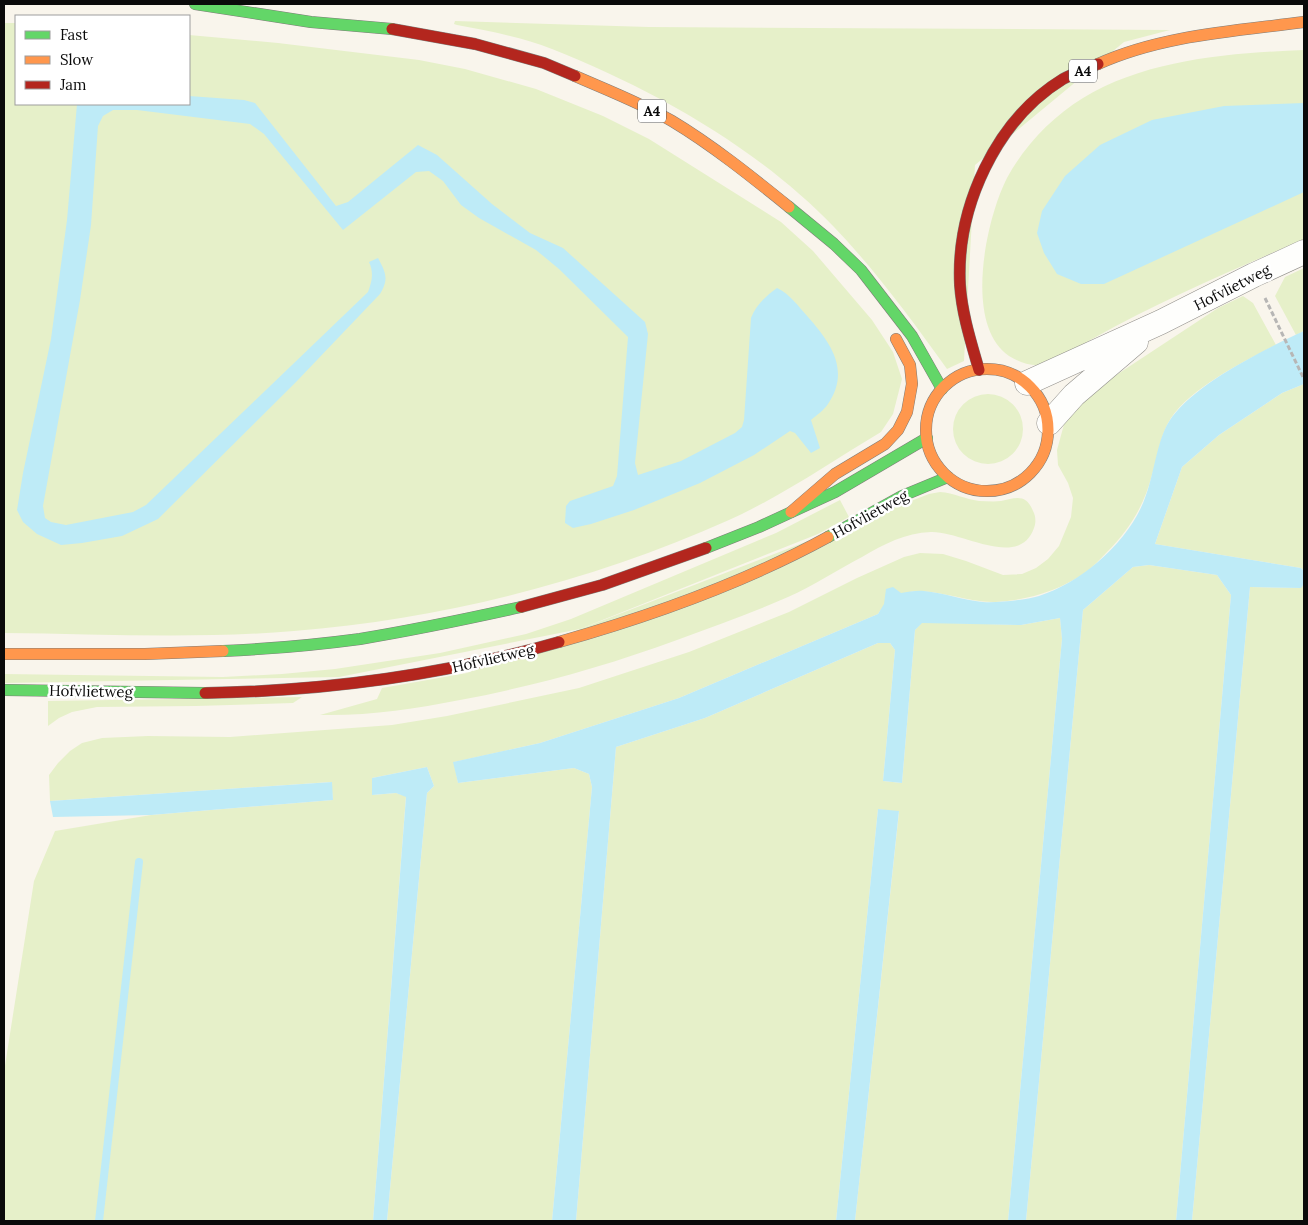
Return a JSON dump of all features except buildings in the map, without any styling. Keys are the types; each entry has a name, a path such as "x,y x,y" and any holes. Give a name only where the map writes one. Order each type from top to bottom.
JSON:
{"main road":[{"name":"A4","path":"195,4 312,22 398,30 475,44 544,63 635,102 672,121 772,193 834,244 861,270 912,336 942,389"},
{"name":"A4","path":"979,370 963,306 960,274 962,241 976,190 985,169 1007,134 1031,105 1063,79 1120,54 1173,41 1304,22"},
{"name":"A4","path":"834,244 852,280"},
{"path":"791,512 834,475 884,445 901,425 909,407 912,374 907,358 891,333"},
{"path":"979,370 999,370 1027,383 1042,402 1049,423 1047,444 1042,459 1032,472 1016,485 995,491 980,491 965,487 948,477 932,456 926,438 929,412 942,389 958,376 979,370"},
{"path":"4,654 193,654 305,645 462,622 520,609 645,572 753,529 837,491 926,438"},
{"name":"Hofvlietweg","path":"4,690 205,693 269,690 359,682 459,666 505,656 583,636 708,592 806,549 916,489 948,477"}],"street":[{"name":"Hofvlietweg","path":"1027,383 1161,322 1304,252"},
{"name":"Hofvlietweg","path":"1049,423 1074,395 1161,322"}],"path":[{"path":"1254,275 1304,379"}],"green space":[{"path":"455,21 649,27 1170,30 1124,42 975,165 964,361 947,369 879,278 834,227 772,171 702,123 666,102 590,65 529,41 457,25 454,24"},
{"path":"4,23 15,23 15,105 190,105 190,35 278,43 419,60 465,69 536,89 603,116 649,139 781,222 813,251 872,320 893,352 902,379 893,414 881,432 787,490 749,511 677,542 571,579 461,607 406,617 294,631 222,635 4,633"},
{"path":"1304,50 1304,239 1146,311 1048,364 1032,365 1020,362 1009,356 995,341 986,321 983,297 983,271 986,244 999,196 1007,178 1022,154 1040,133 1083,98 1134,74 1162,66 1219,56"},
{"path":"1304,268 1304,331 1296,335 1275,296 1285,277"},
{"path":"1243,296 1253,303 1276,345 1219,376 1180,407 1164,431 1149,486 1135,517 1107,552 1088,571 1075,579 1042,594 996,602 932,592 917,591 903,594 890,601 878,614 679,698 540,743 454,762 458,783 574,768 589,774 592,787 552,1221 387,1221 427,793 434,786 427,767 372,778 372,795 396,793 406,796 373,1221 4,1221 4,1072 34,881 55,831 151,815 333,800 331,782 50,801 49,775 70,751 82,743 102,738 148,736 230,737 392,725 447,716 579,688 689,652 789,612 904,557 920,553 943,554 1003,575 1022,574 1036,568 1048,559 1059,546 1071,517 1073,498 1068,483 1058,465 1057,450 1066,417 1089,393 1218,308"},
{"path":"1304,384 1304,571 1301,568 1155,544 1182,467 1219,435 1282,393"},
{"path":"988,394 1001,397 1013,404 1020,416 1023,429 1020,442 1013,454 1001,461 988,464 975,461 963,454 956,442 953,429 956,416 963,404 975,397"},
{"path":"940,492 979,501 1023,499 1027,501 1034,513 1034,528 1027,540 1016,546 1003,547 944,533 912,534 870,552 807,588 774,603 677,640 597,667 543,682 443,703 373,713 320,715 377,699 382,688 467,673 929,494"},
{"path":"840,500 849,517 818,534 580,629 339,677 4,683 4,674 223,677 282,674 335,669 440,653 526,634 571,619 776,533"},
{"path":"1149,565 1217,575 1231,595 1176,1221 1026,1221 1083,610 1133,567"},
{"path":"1304,584 1304,1221 1192,1221 1250,587 1300,588"},
{"path":"1060,618 1062,639 1008,1221 855,1221 899,812 878,809 836,1221 576,1221 616,747 705,718 878,643 890,643 895,650 883,781 902,783 915,630 922,622 1021,625"},
{"path":"302,697 293,703 97,707 72,712 48,726 48,701"}],"water":[{"path":"190,96 244,100 255,103 336,206 348,202 418,145 437,155 492,204 530,233 563,248 645,322 648,334 635,463 638,475 681,461 735,433 742,427 751,318 765,298 777,288 794,301 824,336 835,357 838,368 838,380 835,392 826,406 811,420 820,448 811,453 795,433 790,431 754,455 700,483 634,510 573,528 565,523 566,506 570,501 613,486 617,476 628,337 559,269 536,250 479,218 461,205 443,181 429,171 416,172 343,230 264,134 250,124 137,110 113,110 103,116 98,126 91,225 80,300 43,506 45,518 51,522 66,525 133,512 146,505 368,292 372,277 369,262 378,258 385,272 385,284 380,294 296,382 158,519 122,536 61,545 37,534 23,522 17,510 51,339 67,220 77,105 190,105"},
{"path":"1304,103 1304,192 1104,284 1081,284 1057,274 1044,253 1037,233 1042,211 1065,176 1100,145 1152,120 1224,106"},
{"path":"1304,331 1304,384 1282,393 1219,435 1182,467 1155,544 1301,568 1304,571 1304,584 1301,588 1250,587 1192,1221 1176,1221 1231,595 1217,575 1149,565 1133,567 1083,610 1026,1221 1008,1221 1062,639 1060,618 1021,625 922,623 915,630 902,783 883,781 895,650 890,643 878,643 705,718 616,747 576,1221 552,1221 592,787 589,774 574,768 458,783 453,762 540,743 679,698 878,614 884,604 886,589 893,587 901,593 924,591 976,601 1004,602 1039,596 1056,589 1104,557 1130,527 1146,495 1163,434 1172,417 1184,404 1198,391 1233,368"},
{"path":"427,767 434,786 427,793 387,1221 373,1221 406,797 396,793 372,795 372,778"},
{"path":"332,782 333,800 151,815 53,817 50,801"},
{"path":"878,809 899,811 855,1221 836,1221"}],"waterway":[{"path":"99,1221 139,862"}],"traffic: fast":[{"path":"195,4 311,22 392,29"},
{"path":"789,207 834,244 861,270 912,336 942,389"},
{"path":"706,548 759,527 835,492 927,438"},
{"path":"828,537 902,496 948,477"},
{"path":"223,651 360,639 521,607"},
{"path":"4,690 205,693"}],"traffic: slow":[{"path":"1098,64 1122,54 1173,40 1304,22"},
{"path":"575,76 660,114 687,130 789,207"},
{"path":"791,512 835,474 885,444 898,430 907,412 912,384 910,365 896,339"},
{"path":"987,369 1010,373 1030,387 1044,407 1048,430 1044,453 1030,473 1010,487 987,491 964,487 944,473 930,453 926,430 930,407 944,387 964,373 987,369"},
{"path":"559,642 628,621 730,584 828,537"},
{"path":"4,654 145,654 223,651"}],"traffic: jam":[{"path":"392,29 475,44 544,63 575,76"},
{"path":"979,370 965,317 960,285 961,255 965,226 973,196 985,168 1000,142 1018,118 1039,96 1063,79 1098,64"},
{"path":"521,607 602,585 706,548"},
{"path":"205,693 294,689 383,679 472,664 559,642"}]}
